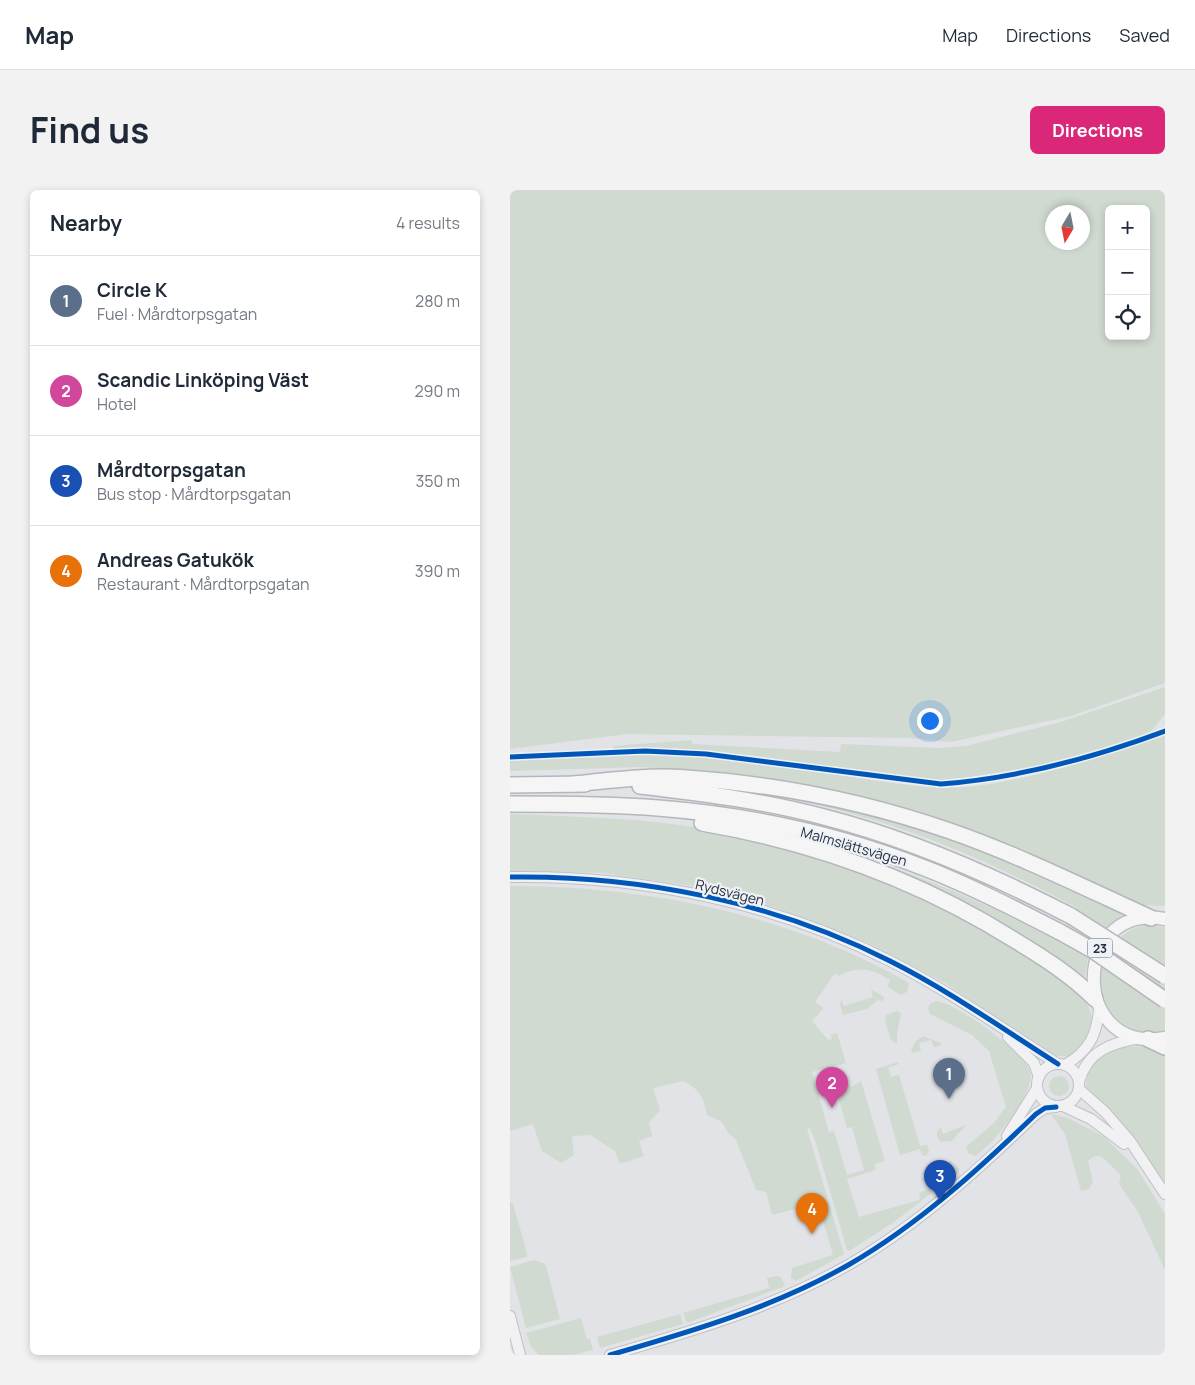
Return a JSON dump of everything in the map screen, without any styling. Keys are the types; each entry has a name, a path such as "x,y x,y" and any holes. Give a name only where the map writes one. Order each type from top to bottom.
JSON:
{"highway":[{"path":"574,784 630,778 686,778 774,788 869,807 912,819 988,846 1161,918"},
{"name":"Malmslättsvägen","path":"510,785 638,786 700,793 824,816 935,853 995,877 1071,916 1165,976"},
{"name":"Malmslättsvägen","path":"510,804 590,804 659,808 732,817 829,837 925,868 994,897 1094,951 1165,1000"},
{"path":"590,804 730,828 774,838 865,866 913,885 982,919 1056,966 1097,1003"},
{"path":"1144,1038 1165,1047"}],"main road":[{"name":"23","path":"1097,1003 1092,970 1103,944 1124,925 1161,918"},
{"path":"1097,1003 1116,1027 1144,1038 1165,1038"}],"street":[{"name":"Rydsvägen","path":"510,877 580,878 648,885 759,910 806,925 890,961 922,978 1061,1065"},
{"path":"997,1151 1037,1088 1039,1077 1045,1068 1061,1065 1090,1045 1096,1032 1097,1003"},
{"name":"Rydsvägen","path":"995,1024 1034,1063 1039,1077"},
{"path":"610,1355 732,1318 806,1286 849,1264 940,1201 1036,1114 1045,1108 1059,1106 1073,1100 1087,1062 1098,1051 1114,1043 1144,1038"},
{"path":"1061,1065 1074,1071 1079,1085 1130,1141 1165,1194"},
{"path":"1037,1088 1042,1099 1104,1127 1145,1164"},
{"path":"510,1316 520,1355"}],"shaded area":[{"path":"510,190 1165,190 1165,683 1071,716 951,742 909,738 627,734 510,749"},
{"path":"1165,687 1165,714 1149,734 1143,737 1078,757 1025,770 980,778 941,781 680,749 613,749 613,746 691,740 693,744 840,752 841,744 938,748 966,746 1061,722"},
{"path":"1165,734 1165,906 1142,905 1131,902 1026,852 981,834 933,817 853,794 784,781 705,771 640,767 510,771 510,760 639,754 736,760 907,785 956,788 1018,779 1043,773 1092,759"},
{"path":"753,790 855,808 978,846 1129,914 1109,926 1096,938 1089,954 1085,977 996,920 900,874 848,854 849,852 876,861 928,881 1006,914 1056,940 1077,908 983,862 911,832 803,801"},
{"path":"510,814 647,821 701,828 770,843 854,869 896,885 937,904 1014,946 1082,996 1090,1011 1092,1019 1091,1031 1086,1041 1071,1057 1050,1055 947,984 863,941 773,907 686,885 602,873 510,871"},
{"path":"510,886 562,887 613,891 665,898 716,909 766,922 815,939 863,959 909,983 907,992 900,995 887,986 890,980 878,973 852,970 839,976 835,973 815,1002 824,1008 812,1021 828,1040 832,1039 831,1035 837,1033 846,1063 812,1072 829,1132 834,1131 847,1175 864,1170 852,1127 847,1128 836,1089 831,1090 830,1084 846,1080 846,1083 851,1087 861,1081 885,1161 874,1164 876,1170 847,1179 859,1217 920,1200 919,1193 935,1184 950,1161 959,1168 959,1172 894,1222 849,1251 847,1250 816,1143 810,1128 807,1129 844,1254 796,1281 791,1278 792,1268 833,1255 818,1203 772,1215 766,1192 756,1190 736,1140 729,1134 722,1122 707,1115 700,1094 683,1081 653,1088 660,1110 649,1123 652,1136 639,1141 644,1156 620,1164 615,1151 590,1135 572,1136 574,1155 561,1163 542,1151 533,1124 510,1131"},
{"path":"1144,925 1165,927 1165,1030 1143,1032 1125,1025 1111,1012 1102,994 1100,974 1105,955 1120,937"},
{"path":"871,989 884,997 883,1001 878,1000 867,1009 843,1015 840,1005 841,999 844,1006 873,997"},
{"path":"936,1001 958,1010 988,1029 1015,1052 1030,1071 1027,1091 1012,1118 992,1142 975,1156 968,1153 966,1147 994,1123 1006,1107 989,1051 972,1035 930,1014 928,1008 930,1004"},
{"path":"897,1011 901,1013 897,1044 891,1040 885,1020 886,1015"},
{"path":"923,1036 941,1043 940,1046 934,1047 931,1040 919,1043 921,1051 913,1053 911,1050 915,1042"},
{"path":"1118,1046 1145,1047 1165,1055 1165,1184 1123,1125 1086,1088 1086,1072 1101,1055"},
{"path":"898,1062 899,1064 888,1068 891,1077 899,1075 920,1146 927,1145 929,1151 926,1156 922,1155 920,1149 900,1155 876,1069"},
{"path":"1059,1076 1066,1079 1069,1086 1066,1093 1059,1096 1052,1093 1049,1086 1052,1079"},
{"path":"1051,1114 1068,1118 1103,1136 1138,1170 1165,1214 1165,1270 1138,1212 1119,1184 1121,1175 1101,1156 1093,1157 1088,1161 1093,1182 1089,1189 1081,1191 1065,1134"},
{"path":"966,1125 952,1141 941,1142 937,1137 937,1131 941,1127 943,1134"},
{"path":"510,1202 513,1204 527,1257 510,1261"},
{"path":"534,1260 546,1266 560,1319 526,1328 510,1267"},
{"path":"781,1277 785,1286 687,1323 683,1313 769,1288 767,1278"},
{"path":"680,1314 683,1324 600,1348 597,1337"},
{"path":"581,1318 587,1339 590,1339 593,1350 572,1355 539,1355 531,1347 526,1333"}],"cycle path":[{"path":"510,757 645,751 706,754 941,784 1027,772 1111,750 1165,731"},
{"path":"510,877 608,881 657,887 753,908 800,923 846,940 912,972 1058,1064"},
{"path":"610,1355 733,1317 793,1293 850,1264 900,1231 948,1195 1036,1114 1045,1108 1056,1107"}],"place":[{"name":"Circle K","path":"949,1099"},
{"name":"Scandic Linköping Väst","path":"832,1108"},
{"name":"Mårdtorpsgatan","path":"940,1201"},
{"name":"Andreas Gatukök","path":"812,1234"}]}
